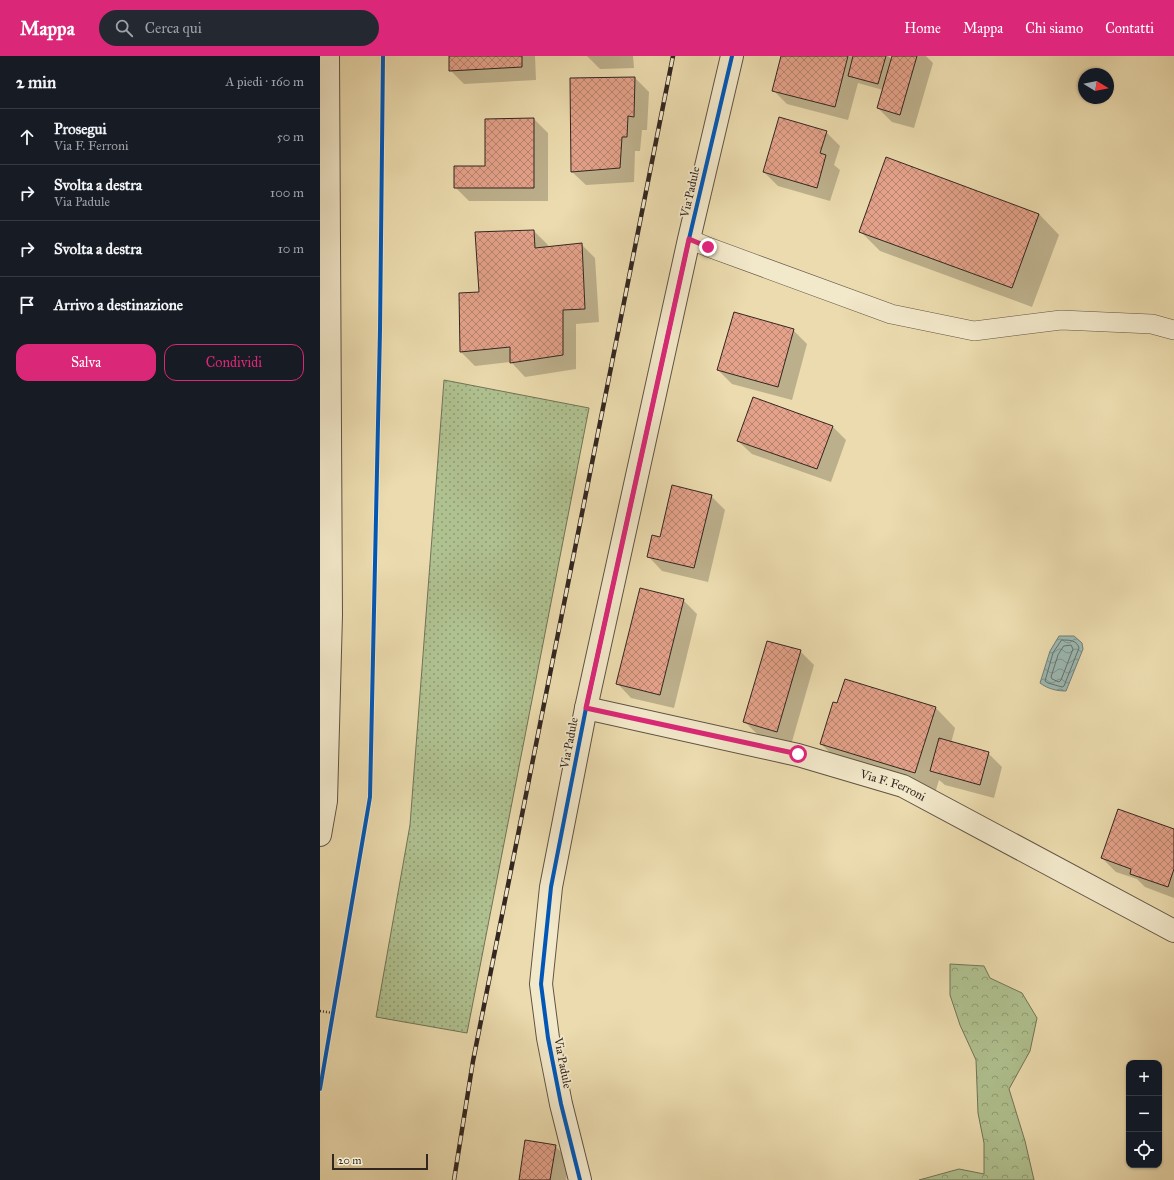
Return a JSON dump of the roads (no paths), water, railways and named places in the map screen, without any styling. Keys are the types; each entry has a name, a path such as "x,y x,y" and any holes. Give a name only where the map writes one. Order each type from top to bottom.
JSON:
{"street":[{"path":"320,835 326,801 331,615 328,56"},
{"name":"Via Padule","path":"580,1180 561,1104 548,1038 541,984 551,887 586,708 689,239 732,56"},
{"name":"Via F. Ferroni","path":"586,708 798,754 903,786 1174,931"}],"lane":[{"path":"689,239 891,314 974,331 1061,320 1152,324 1174,330"}],"water":[{"path":"1059,636 1074,636 1082,643 1083,649 1066,691 1059,691 1046,687 1040,683 1050,651"}],"railway":[{"path":"454,1180 473,1061 673,56"}]}
